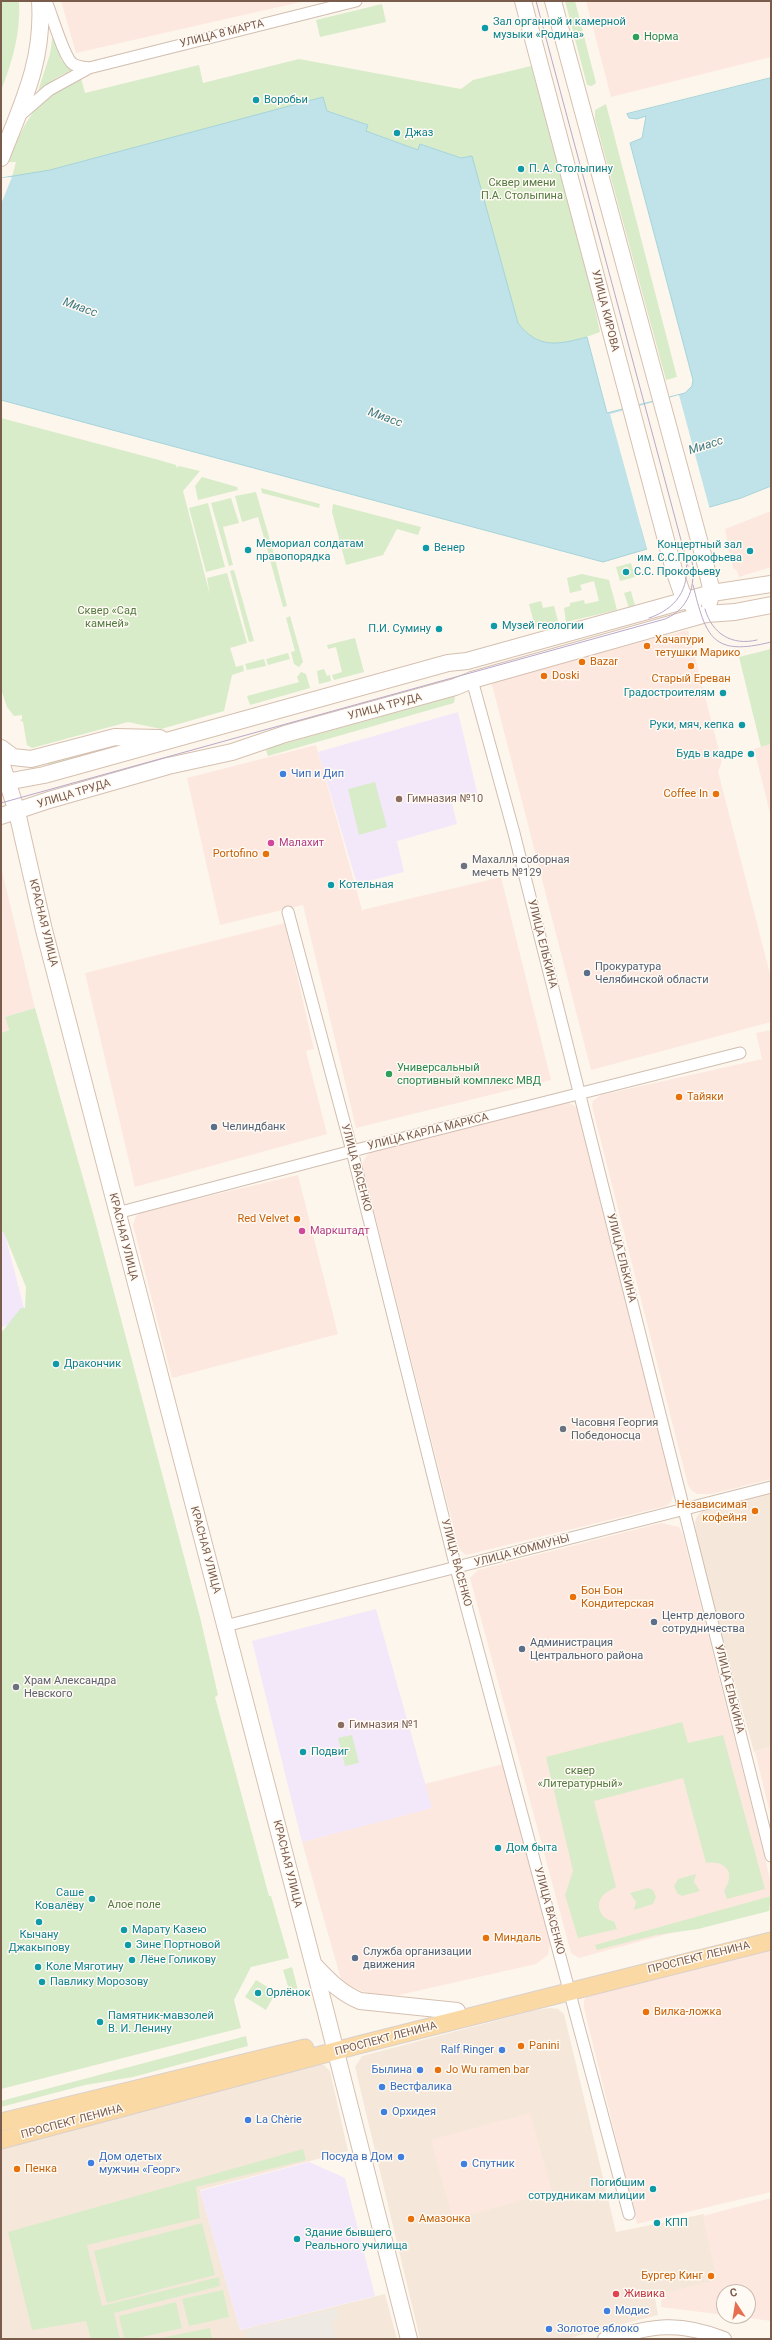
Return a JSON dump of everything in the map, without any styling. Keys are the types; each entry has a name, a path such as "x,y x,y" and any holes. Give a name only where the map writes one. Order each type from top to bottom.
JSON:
{"main road":[{"path":"1,158 17,118 38,54 41,30 40,1"},
{"name":"УЛИЦА КИРОВА","path":"524,1 667,544 680,588 688,599 703,614"},
{"path":"553,1 712,593 703,614"},
{"path":"5,783 448,663 467,661 688,599 712,593 771,584"},
{"name":"УЛИЦА ТРУДА","path":"1,816 17,812 49,800 168,766 244,748 285,734 455,688 472,680 703,614 735,612 771,604"},
{"name":"УЛИЦА ЕЛЬКИНА","path":"467,661 472,680"},
{"path":"1,748 13,756 31,759 115,737 174,738"},
{"name":"КРАСНАЯ УЛИЦА","path":"1,762 5,783 17,812 44,930 409,2339"},
{"name":"ПРОСПЕКТ ЛЕНИНА","path":"1,2122 333,2047 771,1932"},
{"name":"ПРОСПЕКТ ЛЕНИНА","path":"1,2140 457,2011 771,1941"},
{"path":"312,1962 332,1984 347,1995 360,2001 457,2011"}],"street":[{"path":"46,1 55,22 66,56 74,65 88,68"},
{"name":"УЛИЦА 8 МАРТА","path":"17,118 49,90 88,68 356,1"},
{"name":"УЛИЦА ЕЛЬКИНА","path":"472,680 514,833 771,1856"},
{"name":"УЛИЦА ВАСЕНКО","path":"288,912 352,1151 456,1568 629,2214"},
{"name":"УЛИЦА КАРЛА МАРКСА","path":"117,1213 352,1151 740,1053"},
{"name":"УЛИЦА КОММУНЫ","path":"225,1626 771,1487"},
{"path":"605,2339 651,2328 674,2326 724,2339"}],"shaded area":[{"path":"61,1 305,1 76,53"},
{"path":"586,1 771,1 771,57 611,97"},
{"name":"Концертный зал им. С.С.Прокофьева","path":"771,511 771,567 739,577 736,569 734,570 730,557 725,529"},
{"path":"688,630 722,762 718,771 771,978 771,1022 591,1070 491,681"},
{"name":"Гимназия №10","path":"458,712 478,796 452,803 457,824 397,841 404,872 357,884 318,752"},
{"path":"771,744 771,817 754,749"},
{"path":"316,745 362,910 501,877 551,1080 356,1128 303,905 220,925 187,778"},
{"path":"1,867 35,1008 5,1017 9,1030 1,1033"},
{"path":"285,923 314,1049 306,1051 327,1134 135,1187 85,973"},
{"path":"771,1030 771,1479 712,1494 697,1494 692,1491 688,1485 592,1106 593,1101 601,1095 762,1059 756,1033"},
{"path":"559,1102 567,1102 575,1106 579,1113 675,1489 671,1502 666,1506 466,1555 461,1551 458,1545 362,1164 367,1155 372,1152"},
{"path":"298,1175 338,1334 172,1378 133,1225 136,1216 141,1212"},
{"path":"1,1219 27,1320 1,1327"},
{"path":"771,1492 771,1747 754,1752 697,1544 695,1522 697,1516 707,1507"},
{"path":"661,1523 679,1527 683,1535 766,1862 771,1885 771,1901 766,1907 579,1958 571,1953 470,1578 478,1570"},
{"name":"Гимназия №1","path":"376,1609 432,1808 302,1842 252,1641"},
{"path":"771,1747 771,1817 755,1752"},
{"path":"503,1764 550,1943 548,1955 536,1964 399,1995 372,1995 342,1983 302,1842 431,1808 425,1784"},
{"path":"771,1949 771,2192 637,2224 584,2008 584,2001 588,1993"},
{"path":"550,2008 558,2009 564,2014 616,2232 704,2214 718,2283 655,2297 658,2315 565,2339 420,2339 355,2067 362,2056 536,2010"},
{"path":"314,2064 324,2065 330,2071 348,2151 200,2190 240,2330 385,2294 397,2339 1,2339 1,2146"},
{"path":"530,2113 552,2192 453,2219 431,2140"},
{"path":"309,2162 345,2178 375,2296 240,2330 200,2191"},
{"path":"771,2198 771,2321 756,2319 756,2284 716,2284 716,2314 661,2307 662,2294 717,2280 703,2216"},
{"path":"336,2308 338,2318 332,2319 336,2339 247,2339 245,2330"}],"green space":[{"path":"1,1 19,1 19,24 15,47 1,91"},
{"path":"565,1 575,1 596,83 592,86 587,85"},
{"path":"382,4 386,22 320,37 316,20"},
{"path":"53,33 62,61 74,69 58,77 38,91 50,54"},
{"name":"Сквер имени П.А. Столыпина","path":"299,59 461,89 473,80 531,66 587,271 600,332 566,343 545,343 527,333 518,323 472,156 461,158 421,144 418,150 366,131 368,125 327,111 323,97 43,172 12,177 16,162 9,162 22,132 34,111 53,95 81,78 85,93 199,65 203,83"},
{"path":"606,104 677,377 666,380 595,119 595,110"},
{"name":"Сквер «Сад камней»","path":"1,418 159,460 176,465 177,468 179,466 200,471 183,491 210,595 207,578 227,573 247,643 230,648 236,667 243,665 244,671 232,675 224,711 161,729 128,722 32,748 27,745 23,722 20,720 22,719 22,715 14,716 7,707 1,689"},
{"path":"202,477 237,487 238,490 198,500 195,486"},
{"path":"261,488 320,504 319,508 262,493"},
{"path":"256,492 274,554 269,555 258,517 242,522 235,496"},
{"path":"231,498 239,523 223,527 233,565 229,566 211,503"},
{"path":"208,503 225,567 206,572 189,508"},
{"path":"333,504 421,527 418,535 397,529 383,555 346,565 332,512"},
{"path":"275,559 287,606 283,607 270,560"},
{"path":"631,563 635,577 620,581 616,567"},
{"path":"234,570 254,641 249,642 230,571"},
{"path":"582,574 609,580 617,610 566,622 564,608 570,606 570,603 584,600 585,604 599,601 594,581 580,585 582,590 570,593 567,578"},
{"path":"631,591 635,606 629,608 624,593"},
{"path":"541,601 543,608 554,606 558,621 535,627 529,604"},
{"path":"290,616 303,662 299,667 294,664 291,652 295,651 286,618"},
{"path":"355,638 364,672 334,680 332,675 342,672 336,647 328,649 327,645"},
{"path":"771,649 771,744 761,747 739,657"},
{"path":"288,653 290,659 268,665 266,659"},
{"path":"264,659 266,666 247,670 245,664"},
{"path":"324,669 327,676 330,675 331,681 319,684 317,671"},
{"path":"301,672 306,674 310,688 250,705 247,696 299,682 297,677"},
{"path":"455,696 454,703 268,756 266,750 272,747"},
{"path":"110,744 121,746 49,766 47,761"},
{"path":"375,782 387,827 359,835 348,789"},
{"name":"Алое поле","path":"35,1008 94,1217 200,1617 218,1695 215,1697 269,1896 271,1896 289,1958 251,1967 234,2000 241,2028 1,2089 1,1333 21,1308 25,1308 26,1287 4,1233 1,1230 1,1033 9,1030 5,1017"},
{"name":"сквер «Литературный»","path":"682,1722 688,1743 723,1735 765,1889 727,1899 724,1891 729,1879 729,1873 724,1866 706,1863 683,1778 594,1801 616,1887 602,1896 599,1906 603,1916 606,1919 614,1921 617,1929 578,1938 565,1895 573,1871 546,1757"},
{"path":"352,1735 359,1763 345,1766 338,1738"},
{"path":"696,1874 694,1882 700,1891 682,1896 677,1893 674,1886 678,1879"},
{"path":"648,1888 653,1890 656,1897 653,1904 634,1910 636,1902 630,1893"},
{"path":"771,1896 769,1911 698,1929 656,1935 597,1950 595,1945"},
{"path":"292,1967 298,1990 290,1993 283,1970"},
{"path":"256,1980 276,1992 266,2010 245,1997"},
{"path":"246,2036 248,2046 133,2077 85,2085 1,2107 1,2101"},
{"path":"303,2149 306,2160 196,2187 200,2218 87,2245 102,2306 219,2277 220,2286 114,2313 120,2339 91,2339 86,2321 32,2330 8,2232"},
{"path":"202,2223 215,2275 107,2303 94,2251"},
{"path":"223,2290 229,2317 189,2326 182,2299"},
{"path":"176,2302 182,2328 134,2339 124,2339 119,2316"},
{"path":"210,2328 212,2339 156,2339"}],"water":[{"name":"Миасс","path":"771,78 771,486 741,498 641,527 647,549 603,562 1,400 1,178 50,170 323,97 327,111 368,125 366,131 418,150 420,144 461,158 472,156 518,323 533,337 549,343 566,342 587,337 607,413 685,393 692,386 693,380 630,143 642,138 646,116 637,119 629,118 627,114"}],"pier":[{"path":"12,177 1,204 1,178"},
{"path":"679,395 710,510 643,529 649,549 647,549 610,414"}],"tram line":[{"path":"536,1 688,566"},
{"path":"649,618 667,609 679,597 686,580 686,561"},
{"path":"1,803 665,619 680,609 689,596 693,579 692,561"},
{"path":"693,585 702,618 708,630 715,639 724,644 736,647 771,642"},
{"path":"705,609 708,618 724,636 739,641 757,640"}],"place":[{"name":"Зал органной и камерной музыки «Родина»","path":"485,28"},
{"name":"Норма","path":"636,37"},
{"name":"Воробьи","path":"256,100"},
{"name":"Джаз","path":"397,133"},
{"name":"П. А. Столыпину","path":"521,169"},
{"name":"Венер","path":"426,548"},
{"name":"Мемориал солдатам правопорядка","path":"248,550"},
{"name":"Концертный зал им. С.С.Прокофьева","path":"750,551"},
{"name":"С.С. Прокофьеву","path":"626,572"},
{"name":"Музей геологии","path":"494,626"},
{"name":"П.И. Сумину","path":"439,629"},
{"name":"Хачапури тетушки Марико","path":"647,646"},
{"name":"Bazar","path":"582,662"},
{"name":"Старый Ереван","path":"691,666"},
{"name":"Doski","path":"544,676"},
{"name":"Градостроителям","path":"723,693"},
{"name":"Руки, мяч, кепка","path":"742,725"},
{"name":"Будь в кадре","path":"751,754"},
{"name":"Чип и Дип","path":"283,774"},
{"name":"Coffee In","path":"716,794"},
{"name":"Гимназия №10","path":"399,799"},
{"name":"Малахит","path":"271,843"},
{"name":"Portofino","path":"266,854"},
{"name":"Махалля соборная мечеть №129","path":"464,866"},
{"name":"Котельная","path":"331,885"},
{"name":"Прокуратура Челябинской области","path":"587,973"},
{"name":"Универсальный спортивный комплекс МВД","path":"389,1074"},
{"name":"Тайяки","path":"679,1097"},
{"name":"Челиндбанк","path":"214,1127"},
{"name":"Red Velvet","path":"297,1219"},
{"name":"Маркштадт","path":"302,1231"},
{"name":"Дракончик","path":"56,1364"},
{"name":"Часовня Георгия Победоносца","path":"563,1429"},
{"name":"Независимая кофейня","path":"755,1511"},
{"name":"Бон Бон Кондитерская","path":"573,1597"},
{"name":"Центр делового сотрудничества","path":"654,1622"},
{"name":"Администрация Центрального района","path":"522,1649"},
{"name":"Храм Александра Невского","path":"16,1687"},
{"name":"Гимназия №1","path":"341,1725"},
{"name":"Подвиг","path":"303,1752"},
{"name":"Дом быта","path":"498,1848"},
{"name":"Саше Ковалёву","path":"92,1899"},
{"name":"Кычану Джакыпову","path":"39,1922"},
{"name":"Марату Казею","path":"124,1930"},
{"name":"Миндаль","path":"486,1938"},
{"name":"Зине Портновой","path":"128,1945"},
{"name":"Служба организации движения","path":"355,1958"},
{"name":"Лёне Голикову","path":"132,1960"},
{"name":"Коле Мяготину","path":"38,1967"},
{"name":"Павлику Морозову","path":"42,1982"},
{"name":"Орлёнок","path":"258,1993"},
{"name":"Вилка-ложка","path":"646,2012"},
{"name":"Памятник-мавзолей В. И. Ленину","path":"100,2022"},
{"name":"Panini","path":"521,2046"},
{"name":"Ralf Ringer","path":"502,2050"},
{"name":"Былина","path":"420,2070"},
{"name":"Jo Wu ramen bar","path":"438,2070"},
{"name":"Вестфалика","path":"382,2087"},
{"name":"Орхидея","path":"384,2112"},
{"name":"La Chèrie","path":"248,2120"},
{"name":"Посуда в Дом","path":"401,2157"},
{"name":"Дом одетых мужчин «Георг»","path":"91,2163"},
{"name":"Спутник","path":"464,2164"},
{"name":"Пенка","path":"17,2169"},
{"name":"Погибшим сотрудникам милиции","path":"653,2189"},
{"name":"Амазонка","path":"411,2219"},
{"name":"КПП","path":"657,2223"},
{"name":"Здание бывшего Реального училища","path":"297,2239"},
{"name":"Бургер Кинг","path":"711,2276"},
{"name":"Живика","path":"616,2294"},
{"name":"Модис","path":"607,2311"},
{"name":"Золотое яблоко","path":"549,2329"}]}
